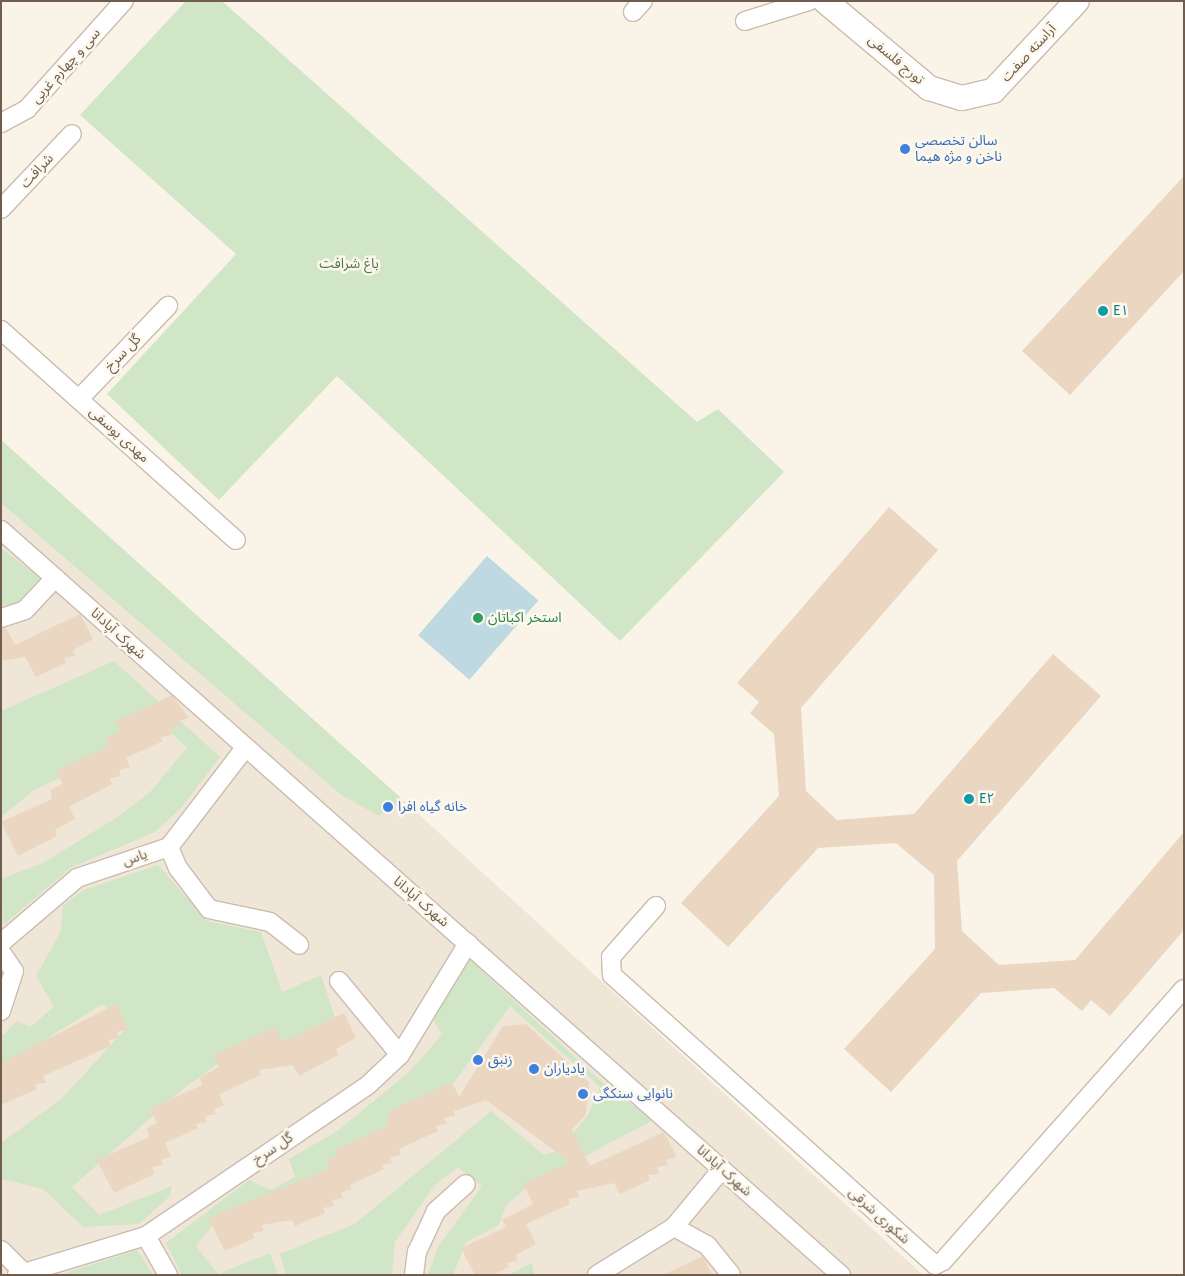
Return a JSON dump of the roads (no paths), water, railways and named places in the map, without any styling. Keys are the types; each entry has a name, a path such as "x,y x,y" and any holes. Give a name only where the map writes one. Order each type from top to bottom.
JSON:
{"street":[{"name":"سی و چهارم غربی","path":"1,123 27,109 124,1"},
{"path":"745,21 809,1"},
{"name":"تورج فلسفی","path":"826,1 929,88 952,97 975,97"},
{"name":"آراسته صفت","path":"975,97 993,90 1077,1"},
{"name":"شرافت","path":"1,209 72,134"},
{"name":"گل سرخ","path":"79,399 168,306"},
{"name":"مهدی یوسفی","path":"1,330 236,540"},
{"name":"شهرک آپادانا","path":"1,530 841,1275"},
{"path":"1,618 25,610 55,578"},
{"path":"245,748 169,847 178,868 209,908 270,922 299,946"},
{"name":"یاس","path":"1,943 77,878 169,847"},
{"name":"شکوری شرقی","path":"656,906 611,957 612,975 935,1265 943,1261 1184,988"},
{"name":"گل سرخ","path":"19,1273 146,1236 368,1085 400,1055 468,943"},
{"path":"1,952 14,971 1,1011"},
{"path":"339,981 400,1055"},
{"path":"597,1275 674,1227 722,1169"},
{"path":"414,1275 417,1252 436,1211 466,1184"},
{"path":"674,1227 707,1245 731,1275"},
{"path":"146,1236 168,1275"},
{"path":"1,1250 19,1273"}],"water":[{"name":"استخر اکباتان","path":"487,556 538,601 469,680 418,635"}],"place":[{"name":"سالن تخصصی ناخن و مژه هیما","path":"905,149"},
{"name":"E۱","path":"1103,311"},
{"name":"استخر اکباتان","path":"478,618"},
{"name":"E۲","path":"969,799"},
{"name":"خانه گیاه افرا","path":"388,807"},
{"name":"زنبق","path":"478,1060"},
{"name":"یادیاران","path":"534,1069"},
{"name":"نانوایی سنکگی","path":"583,1094"}],"park label":[{"name":"باغ شرافت","path":"349,264"}]}
